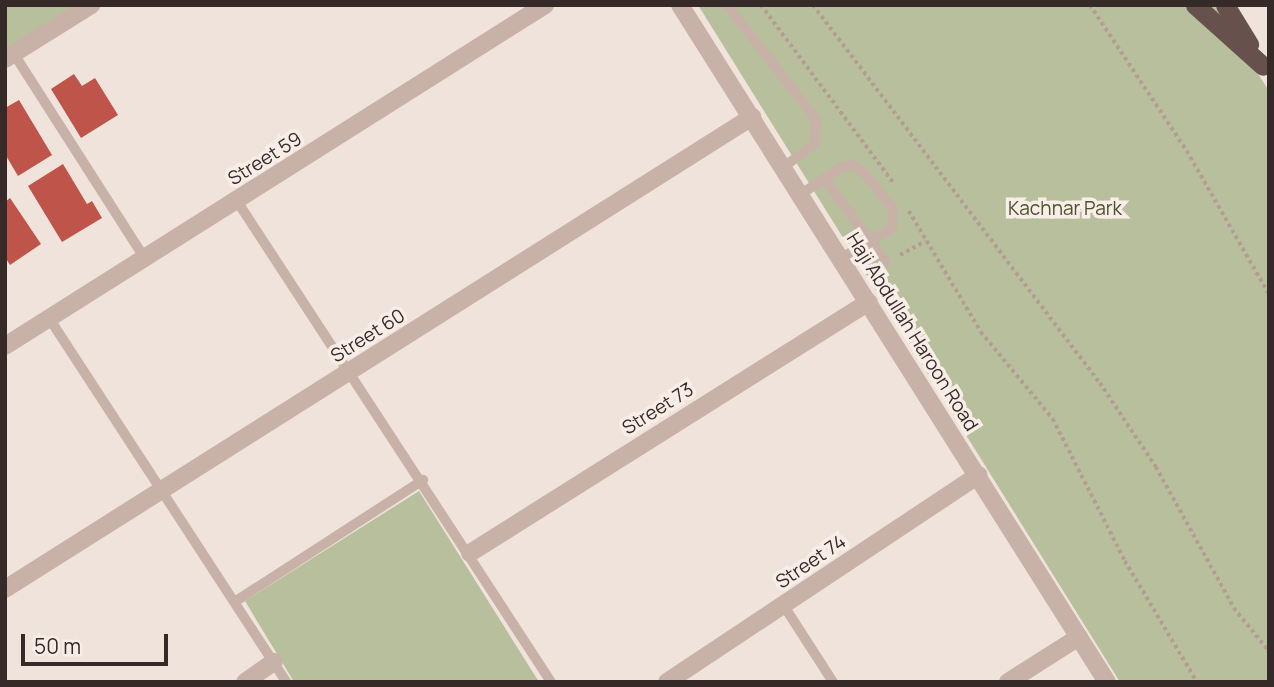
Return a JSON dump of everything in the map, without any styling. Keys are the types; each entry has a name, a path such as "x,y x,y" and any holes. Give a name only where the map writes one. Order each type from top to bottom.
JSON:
{"highway":[{"path":"1195,5 1266,70"},
{"path":"1225,5 1266,70"}],"street":[{"path":"10,56 91,5"},
{"name":"Street 59","path":"5,346 545,5"},
{"name":"Haji Abdullah Haroon Road","path":"680,5 1107,682"},
{"name":"Street 60","path":"5,589 752,117"},
{"name":"Street 73","path":"470,553 869,302"},
{"name":"Street 74","path":"667,682 978,475"},
{"path":"1008,682 1079,637"},
{"path":"245,682 274,662"}],"lane":[{"path":"727,5 816,120 815,144 783,167"},
{"path":"10,56 144,257"},
{"path":"801,194 847,165 858,167 892,209 892,228 841,258"},
{"path":"824,178 886,262"},
{"path":"237,201 470,553 551,682"},
{"path":"49,318 164,489 286,682"},
{"path":"236,601 422,480"},
{"path":"783,606 833,682"}],"path":[{"path":"761,5 895,185"},
{"path":"813,5 1100,383 1156,467 1234,608 1269,651"},
{"path":"1090,5 1187,151 1269,294"},
{"path":"907,207 981,332 1053,419 1125,561 1197,682"},
{"path":"886,262 925,241"}],"green space":[{"path":"5,5 78,5 5,49"},
{"name":"Kachnar Park","path":"698,5 1214,5 1269,91 1269,682 1120,682"},
{"path":"419,491 539,682 294,682 245,601"}],"building":[{"path":"74,74 82,86 95,78 118,115 81,138 51,89"},
{"path":"19,100 52,155 18,176 5,154 5,108"},
{"path":"63,164 87,204 92,201 102,218 62,242 28,186"},
{"path":"10,198 41,244 10,265 5,257 5,202"}]}
